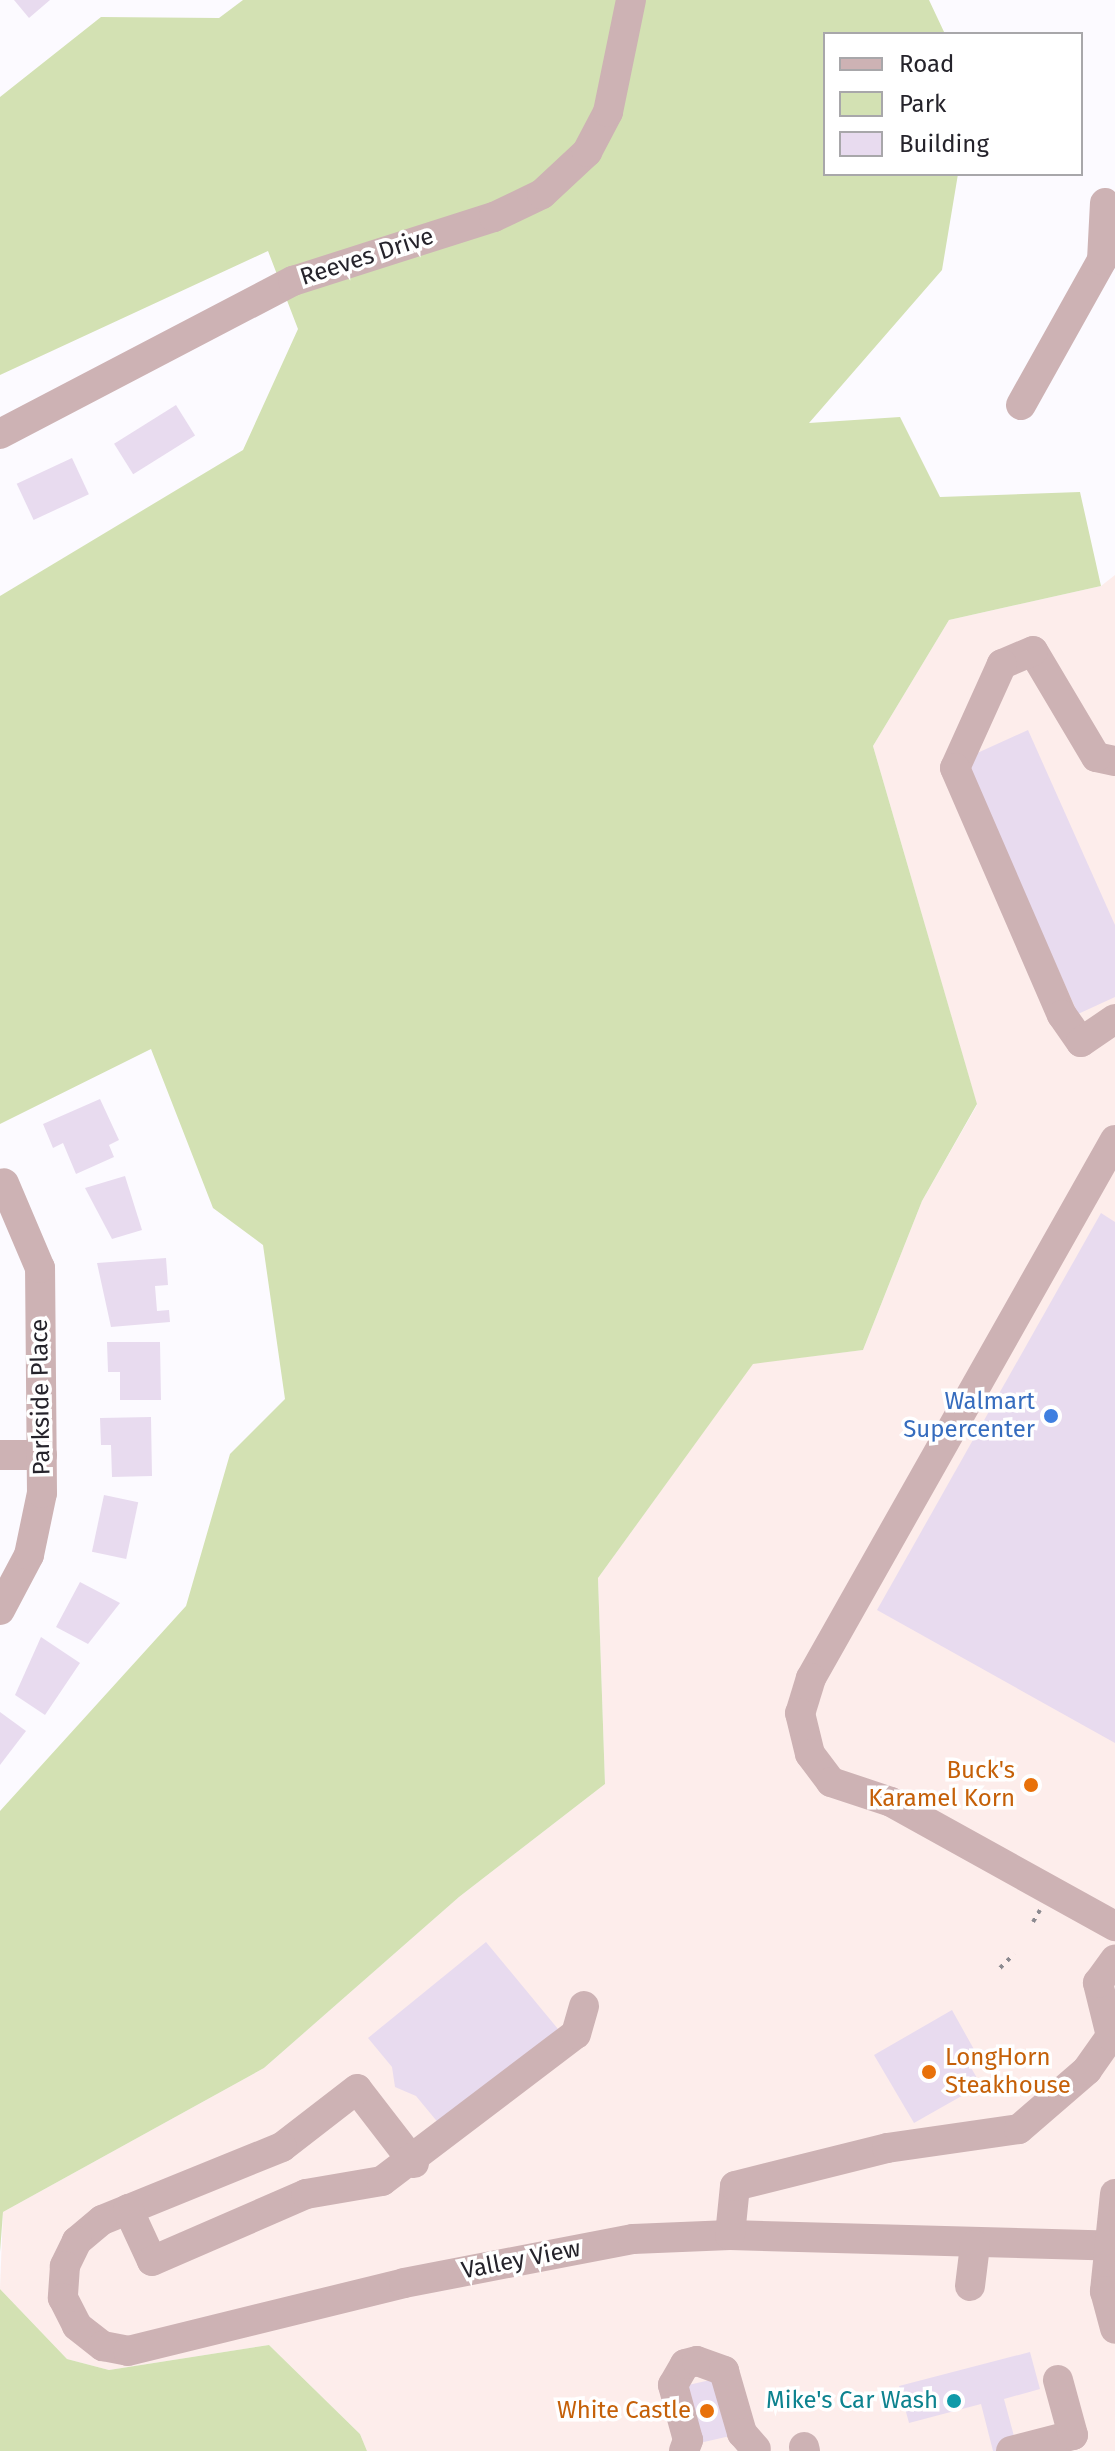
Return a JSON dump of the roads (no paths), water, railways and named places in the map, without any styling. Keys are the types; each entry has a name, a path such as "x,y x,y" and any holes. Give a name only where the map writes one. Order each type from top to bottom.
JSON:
{"street":[{"name":"Reeves Drive","path":"0,434 293,281 494,217 542,194 587,152 608,112 631,0"},
{"path":"1021,405 1102,260 1107,202"},
{"path":"1115,761 1096,757 1033,651 1002,664 955,768 1062,1015 1081,1042 1115,1019"},
{"path":"1115,1140 811,1678 800,1713 810,1754 831,1782 891,1802 1115,1926"},
{"name":"Parkside Place","path":"0,1610 37,1525 42,1455 40,1268 4,1183"},
{"path":"0,1455 42,1455"},
{"path":"730,2235 735,2186 887,2148 1019,2129 1087,2070 1111,2036 1098,1983 1115,1960"},
{"path":"414,2163 357,2089 282,2147 115,2214 152,2261 306,2194 382,2181 414,2163 576,2034 584,2006"},
{"path":"1115,2194 1110,2246 1115,2329"},
{"name":"Valley View","path":"115,2214 77,2241 65,2266 63,2298 77,2326 103,2346 128,2351 419,2280 633,2239 730,2235 975,2245 1110,2246"},
{"path":"970,2286 975,2245"},
{"path":"684,2451 688,2440 673,2385 685,2364 697,2361 724,2371 742,2433 756,2449"},
{"path":"1011,2451 1073,2435 1058,2380"}],"place":[{"name":"Walmart Supercenter","path":"1051,1416"},
{"name":"Buck's Karamel Korn","path":"1031,1785"},
{"name":"LongHorn Steakhouse","path":"929,2072"},
{"name":"Mike's Car Wash","path":"954,2401"},
{"name":"White Castle","path":"707,2411"}]}
